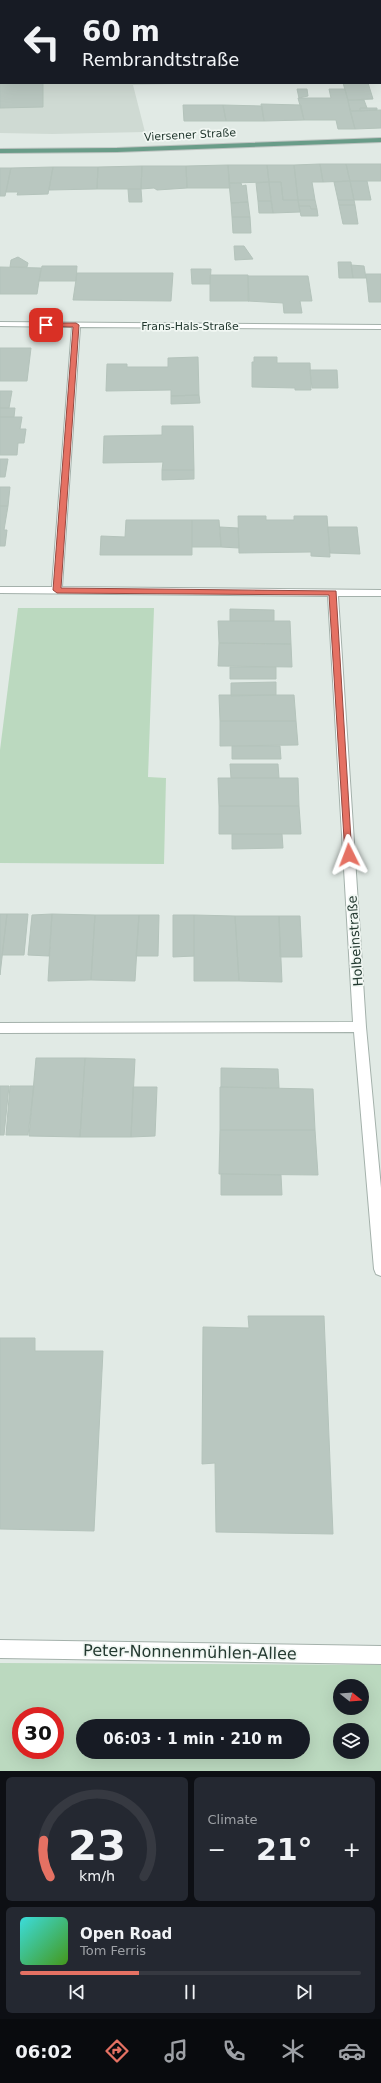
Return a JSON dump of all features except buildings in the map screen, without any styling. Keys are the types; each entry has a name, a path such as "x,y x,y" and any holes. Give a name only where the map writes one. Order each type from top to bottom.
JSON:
{"main road":[{"name":"Viersener Straße","path":"0,151 117,150 381,140"}],"street":[{"name":"Frans-Hals-Straße","path":"0,324 381,327"},
{"path":"57,590 76,325"},
{"path":"0,590 381,593"},
{"name":"Holbeinstraße","path":"333,592 360,1026 381,1269"},
{"path":"0,1028 360,1026"},
{"name":"Peter-Nonnenmühlen-Allee","path":"0,1649 381,1655"}],"shaded area":[{"path":"0,84 172,84 133,85 145,132 52,134 0,133"}],"green space":[{"path":"18,608 154,608 148,777 166,778 164,864 0,863 0,750"},
{"path":"0,1663 381,1665 381,1771 0,1771"}],"route":[{"path":"46,325 76,325 57,590 333,592 349,855"}]}
